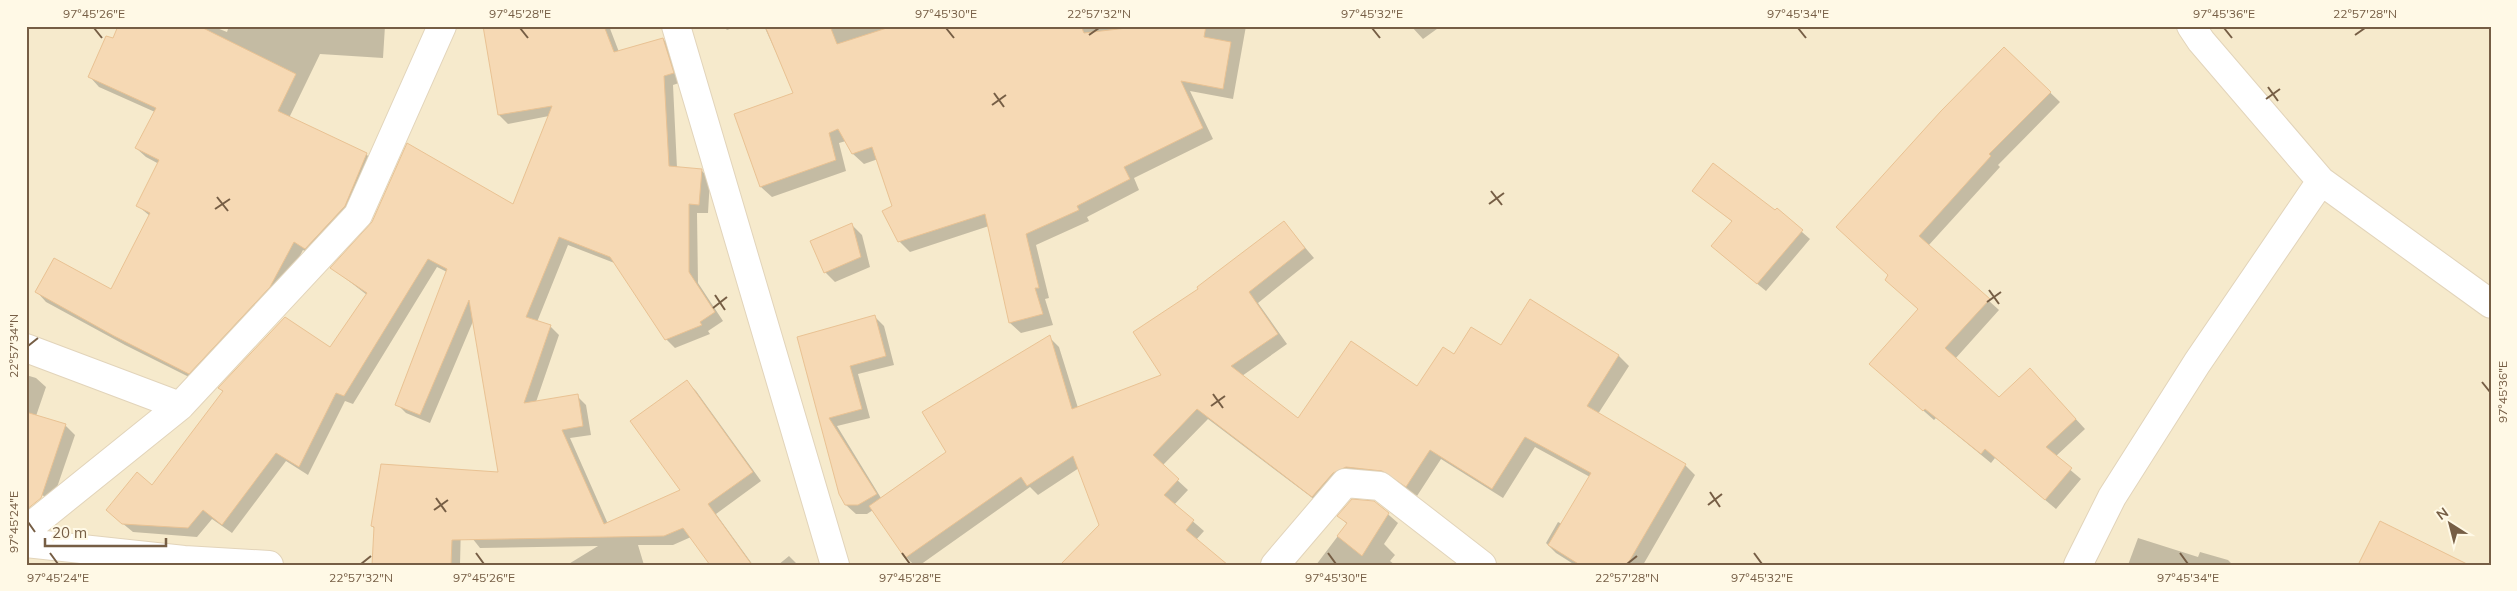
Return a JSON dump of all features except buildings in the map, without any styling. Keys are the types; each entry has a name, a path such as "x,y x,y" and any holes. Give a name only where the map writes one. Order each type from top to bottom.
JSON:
{"street":[{"path":"26,530 180,406 358,215 442,26"},
{"path":"676,26 835,565"},
{"path":"2191,26 2201,42 2321,181 2491,304"},
{"path":"2078,565 2112,497 2197,363 2321,181"},
{"path":"26,348 180,406"},
{"path":"1275,565 1346,483 1380,486 1482,565"},
{"path":"26,543 184,560 269,565"}],"shaded area":[{"path":"26,26 2491,26 2491,565 26,565"}]}
